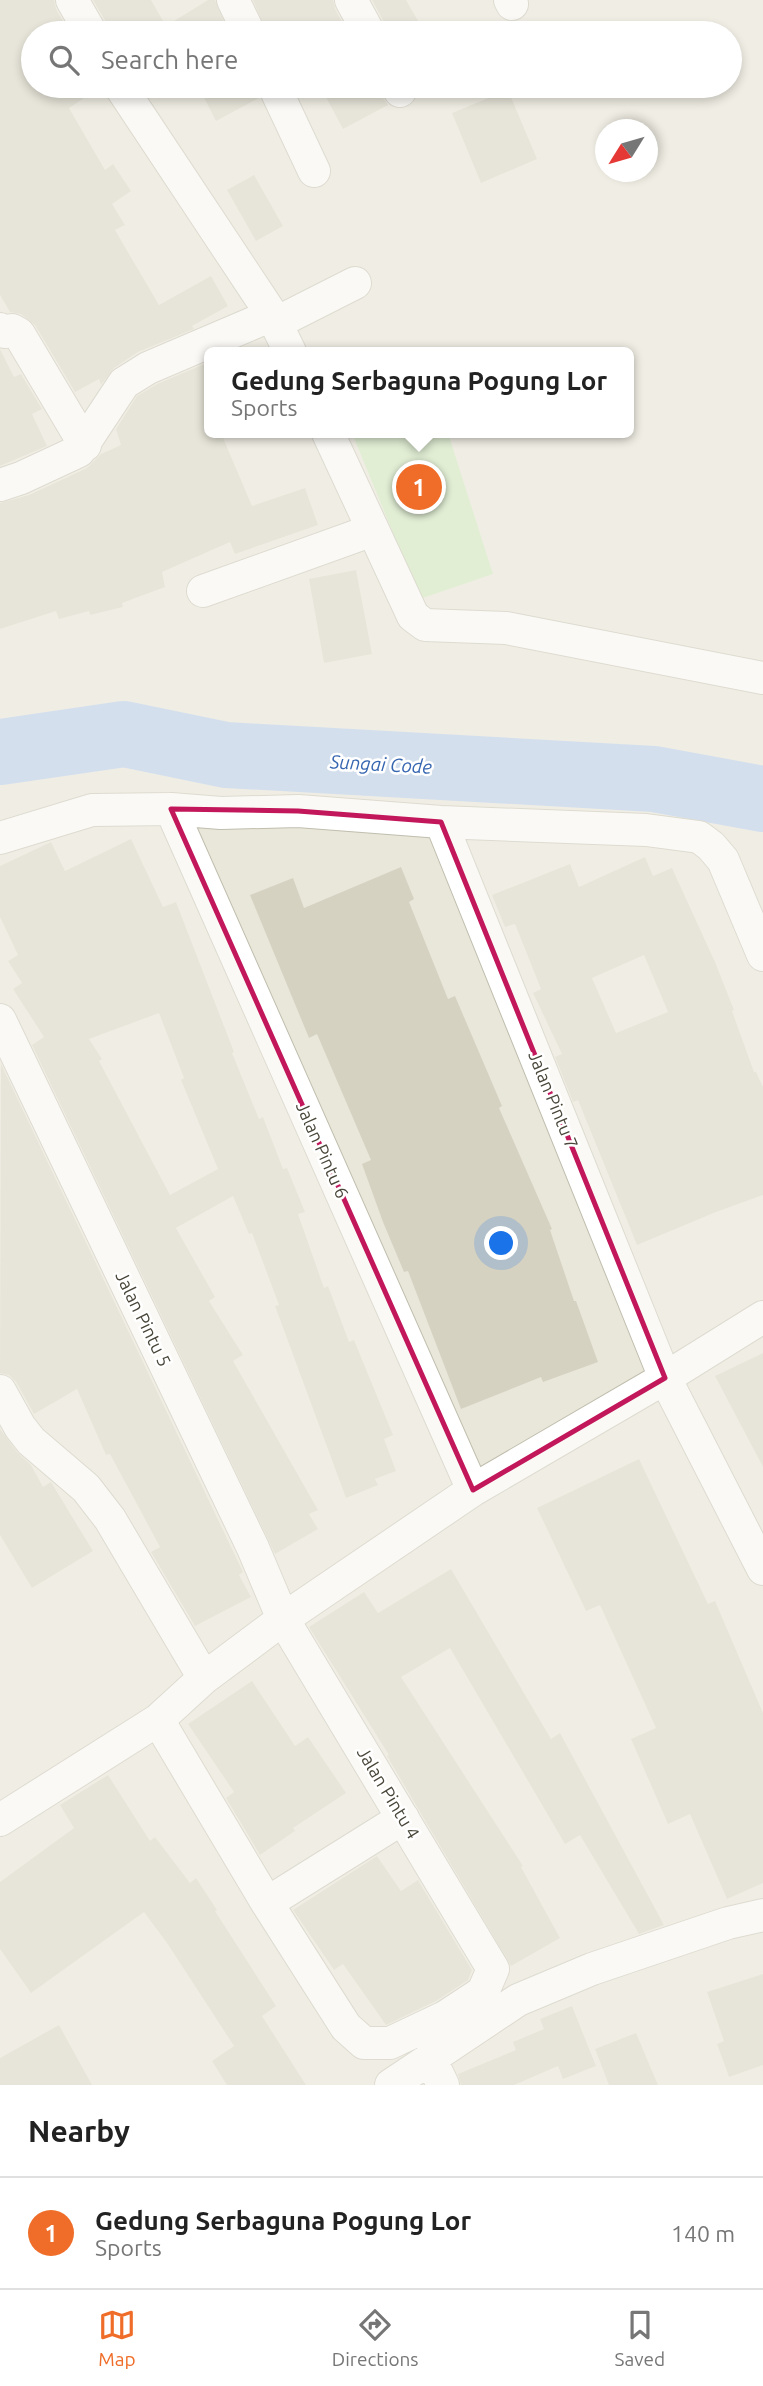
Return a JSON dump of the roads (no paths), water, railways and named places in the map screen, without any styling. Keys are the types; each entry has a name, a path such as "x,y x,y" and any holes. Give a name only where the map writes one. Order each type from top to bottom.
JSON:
{"street":[{"path":"72,0 83,21"},
{"path":"233,0 243,21"},
{"path":"351,0 362,21"},
{"path":"128,98 274,319 288,347"},
{"path":"280,98 314,172"},
{"path":"0,485 72,456 85,445 130,378 148,368 274,319 355,283"},
{"path":"0,329 19,334 85,445"},
{"path":"330,438 413,615 425,625 506,628 763,678"},
{"path":"203,591 373,530"},
{"path":"0,838 92,810 171,809 222,813 298,811 441,822 646,830 699,837 723,860 763,955"},
{"name":"Jalan Pintu 6","path":"171,809 472,1490"},
{"name":"Jalan Pintu 7","path":"441,822 665,1378 763,1569"},
{"name":"Jalan Pintu 5","path":"0,1020 253,1548 283,1619 308,1660"},
{"path":"0,1820 158,1720 204,1678 283,1619 472,1490 665,1378 763,1317"},
{"path":"0,1391 31,1441 86,1488 110,1519 204,1678"},
{"name":"Jalan Pintu 4","path":"267,1903 346,2027 363,2043 390,2043 445,2017 483,1992 493,1969 308,1660"},
{"path":"158,1720 267,1903 403,1818"},
{"path":"390,2085 437,2071 518,2000 592,1969 728,1923 763,1915"}],"waterway":[{"name":"Sungai Code","path":"0,752 124,734 226,755 654,779 763,799"}],"place":[{"name":"Gedung Serbaguna Pogung Lor","path":"419,487"}]}
